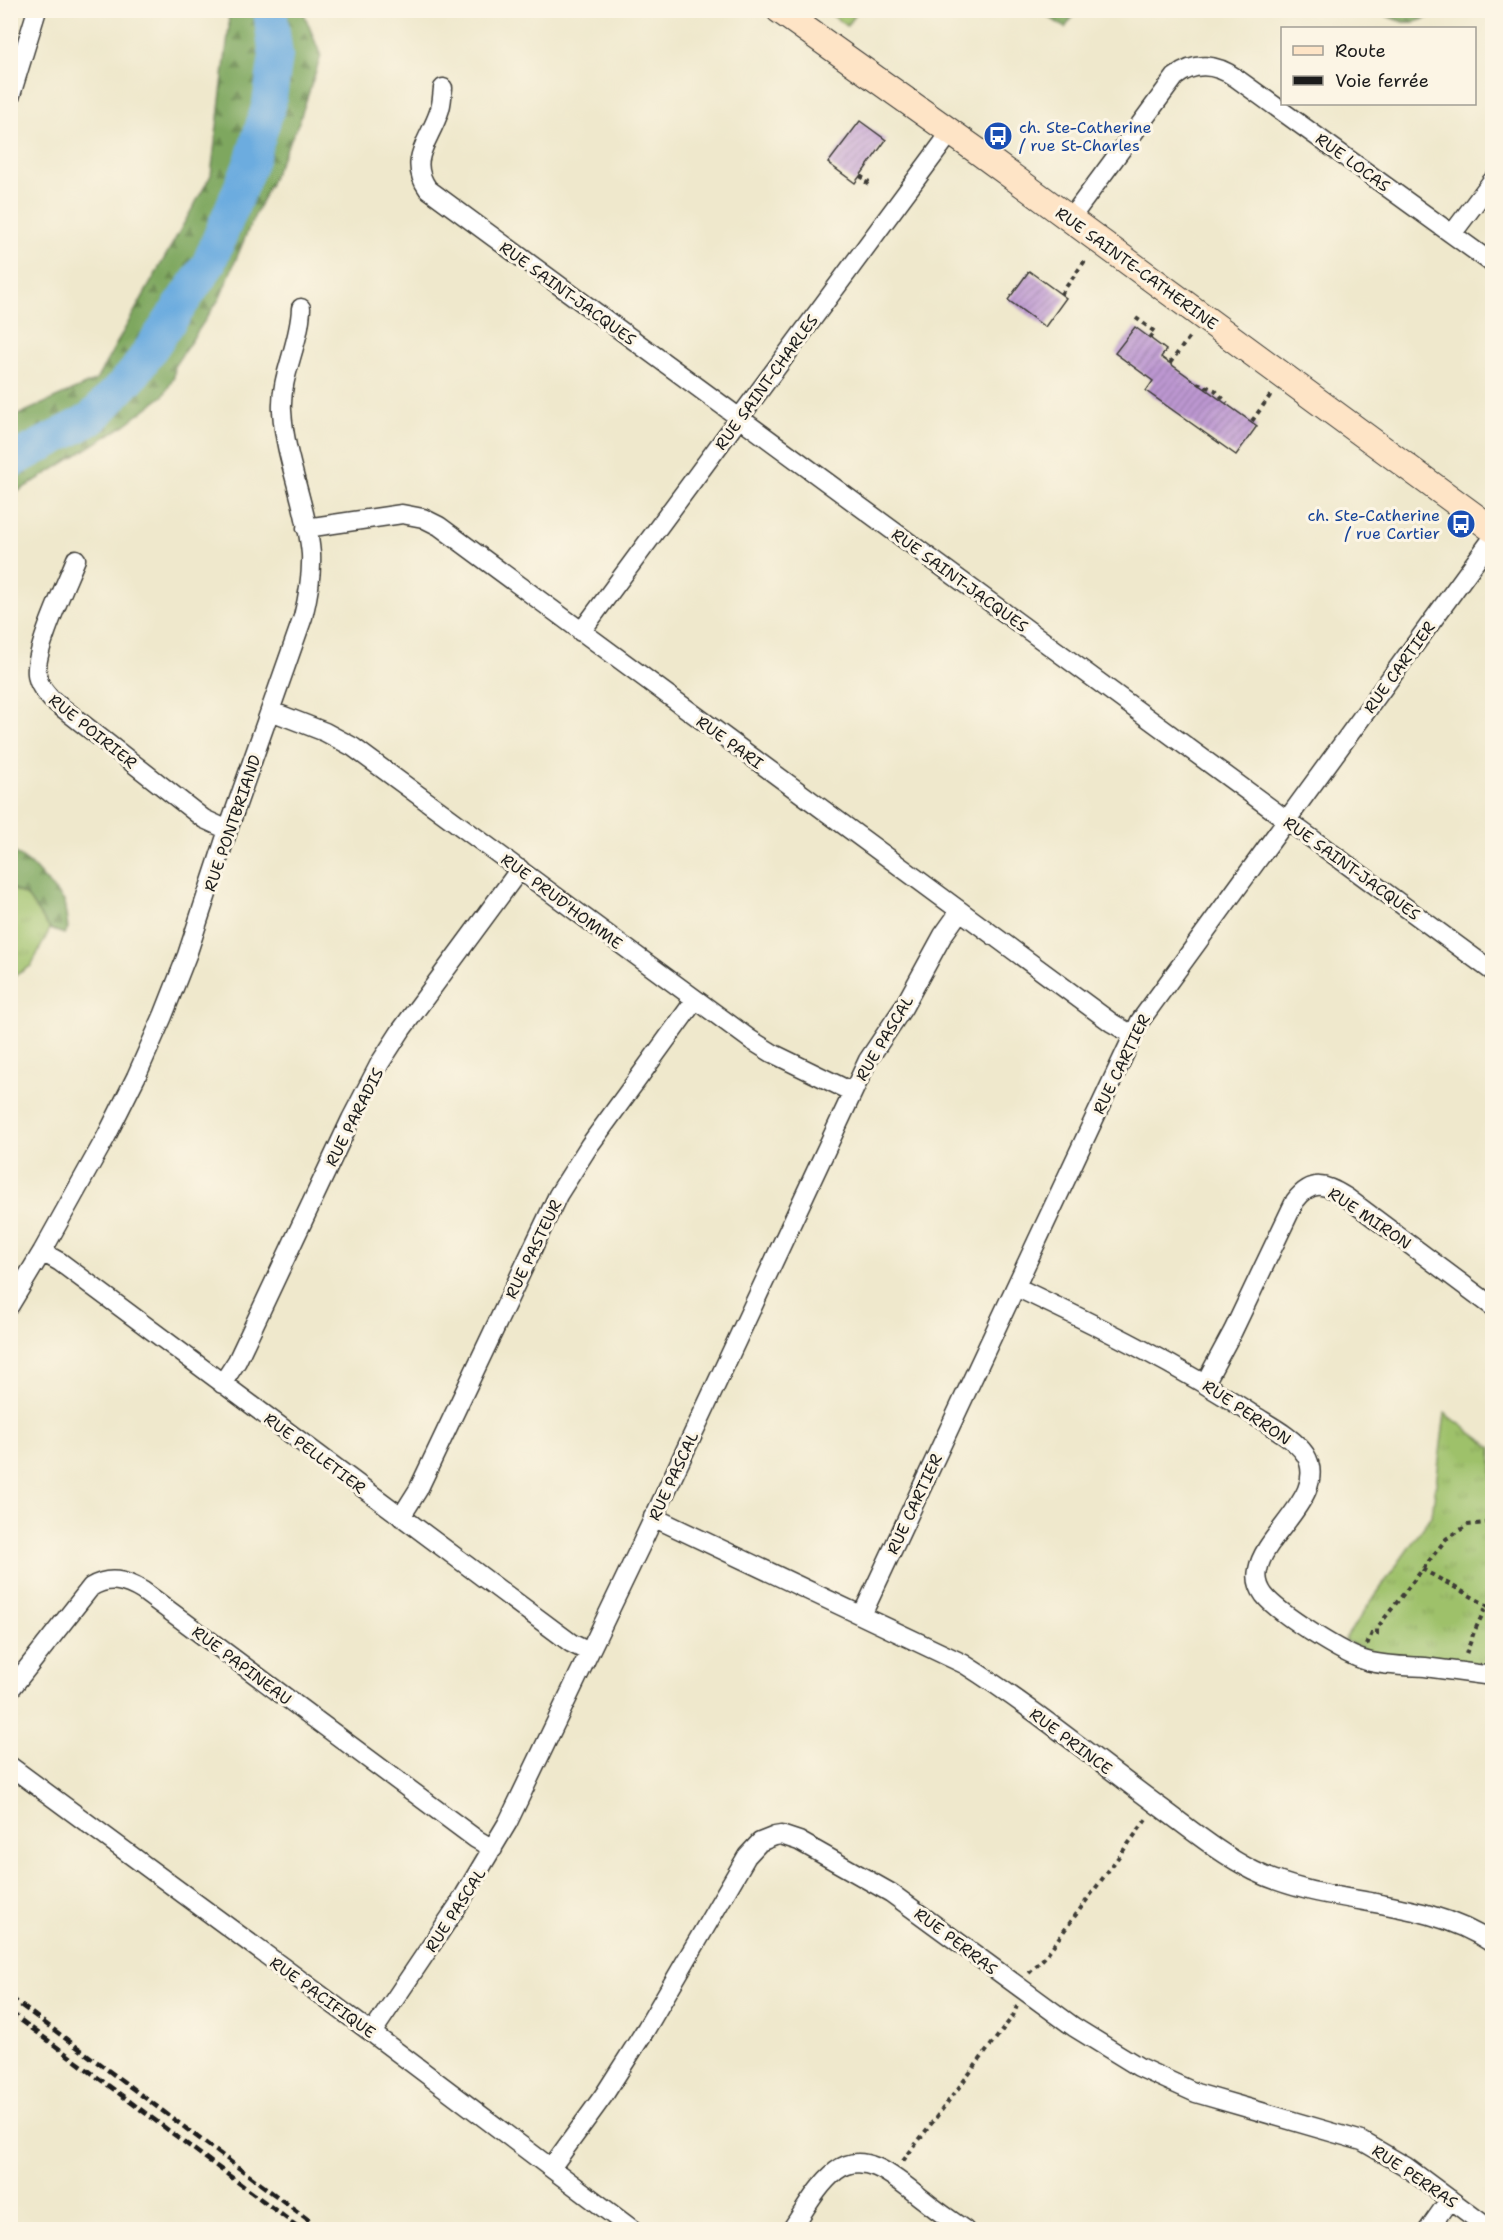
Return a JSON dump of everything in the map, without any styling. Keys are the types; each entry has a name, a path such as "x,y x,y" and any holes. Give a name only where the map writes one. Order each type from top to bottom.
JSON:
{"street":[{"path":"10,98 37,10"},
{"name":"RUE SAINTE-CATHERINE","path":"779,10 951,132 1492,529"},
{"name":"RUE LOCAS","path":"1070,219 1175,77 1189,68 1208,65 1236,78 1492,263"},
{"name":"RUE SAINT-JACQUES","path":"443,88 440,110 420,153 420,172 422,181 428,189 1492,971"},
{"name":"RUE SAINT-CHARLES","path":"580,632 951,132"},
{"path":"1452,234 1492,181"},
{"name":"RUE PONTBRIAND","path":"10,1305 106,1137 145,1058 187,955 306,603 311,555 282,411 284,387 298,336 301,308"},
{"name":"RUE PARI","path":"306,528 402,514 423,518 439,526 1112,1023 1133,1035"},
{"name":"RUE CARTIER","path":"862,1615 1147,1009 1492,539"},
{"name":"RUE POIRIER","path":"76,559 39,651 36,672 38,681 51,699 204,819 228,830"},
{"name":"RUE PRUD'HOMME","path":"271,711 325,732 353,747 762,1047 852,1092"},
{"name":"RUE PARADIS","path":"222,1384 237,1361 351,1119 380,1064 402,1029 520,869"},
{"name":"RUE PASCAL","path":"372,2033 441,1932 493,1849 590,1652 867,1060 903,1008 943,935 960,911"},
{"name":"RUE PASTEUR","path":"401,1517 418,1490 558,1195 593,1139 695,1000"},
{"name":"RUE MIRON","path":"1205,1383 1233,1331 1295,1200 1301,1193 1313,1186 1330,1188 1346,1197 1492,1306"},
{"name":"RUE PELLETIER","path":"42,1252 60,1262 571,1643 590,1652"},
{"name":"RUE PERRON","path":"1016,1287 1123,1339 1205,1383 1294,1443 1305,1455 1311,1476 1306,1492 1266,1551 1258,1569 1259,1587 1270,1601 1328,1643 1362,1660 1492,1676"},
{"name":"RUE PRINCE","path":"653,1518 939,1651 985,1677 1218,1850 1255,1871 1303,1887 1426,1913 1467,1929 1492,1943"},
{"name":"RUE PAPINEAU","path":"10,1690 91,1587 106,1580 123,1581 143,1591 493,1849"},
{"name":"RUE PACIFIQUE","path":"10,1766 633,2229"},
{"name":"RUE PERRAS","path":"551,2168 604,2095 652,2020 747,1856 760,1842 781,1835 799,1841 891,1893 1074,2028 1139,2067 1196,2093 1362,2141 1396,2160 1491,2229"},
{"path":"791,2229 829,2177 839,2169 858,2163 875,2167 890,2175 965,2229"},
{"path":"1428,2229 1450,2199"}],"path":[{"path":"860,176 868,181 864,188"},
{"path":"1060,294 1092,251"},
{"path":"1136,318 1155,332 1150,338"},
{"path":"1170,363 1195,328"},
{"path":"1197,383 1215,390 1227,403"},
{"path":"1252,421 1276,388"},
{"path":"1365,1650 1372,1633 1377,1634 1377,1628 1446,1539 1468,1525 1492,1522"},
{"path":"1422,1569 1492,1608"},
{"path":"1464,1662 1474,1632 1487,1605"},
{"path":"1025,1978 1044,1958 1150,1816"},
{"path":"898,2167 992,2044 1012,2016 1017,2004"}],"green space":[{"path":"1077,10 1065,28 1040,11 1035,11"},
{"path":"228,11 303,11 321,56 299,122 249,228 220,298 175,365 174,377 164,395 125,425 11,496 11,418 96,380 211,175 229,27"},
{"path":"826,11 858,11 847,26"},
{"path":"1377,11 1441,11 1416,22 1402,22"},
{"path":"10,849 33,866 64,901 68,928 64,934 50,929 27,896 11,888"},
{"path":"10,888 27,896 50,929 31,966 11,978"},
{"path":"1445,1413 1492,1448 1492,1666 1398,1657 1361,1648 1344,1640 1432,1515"}],"building":[{"path":"860,121 886,140 855,183 828,163"},
{"path":"1029,271 1066,298 1045,327 1008,300"},
{"path":"1135,327 1166,350 1161,357 1257,426 1236,455 1146,391 1153,381 1115,353"}],"waterway":[{"path":"10,462 92,418 135,372 208,265 251,162 269,104 276,56 270,10"}],"railway":[{"path":"10,1997 322,2230"},
{"path":"10,2012 302,2230"}],"place":[{"name":"ch. Ste-Catherine / rue St-Charles","path":"998,136"},
{"name":"ch. Ste-Catherine / rue Cartier","path":"1461,524"}]}
